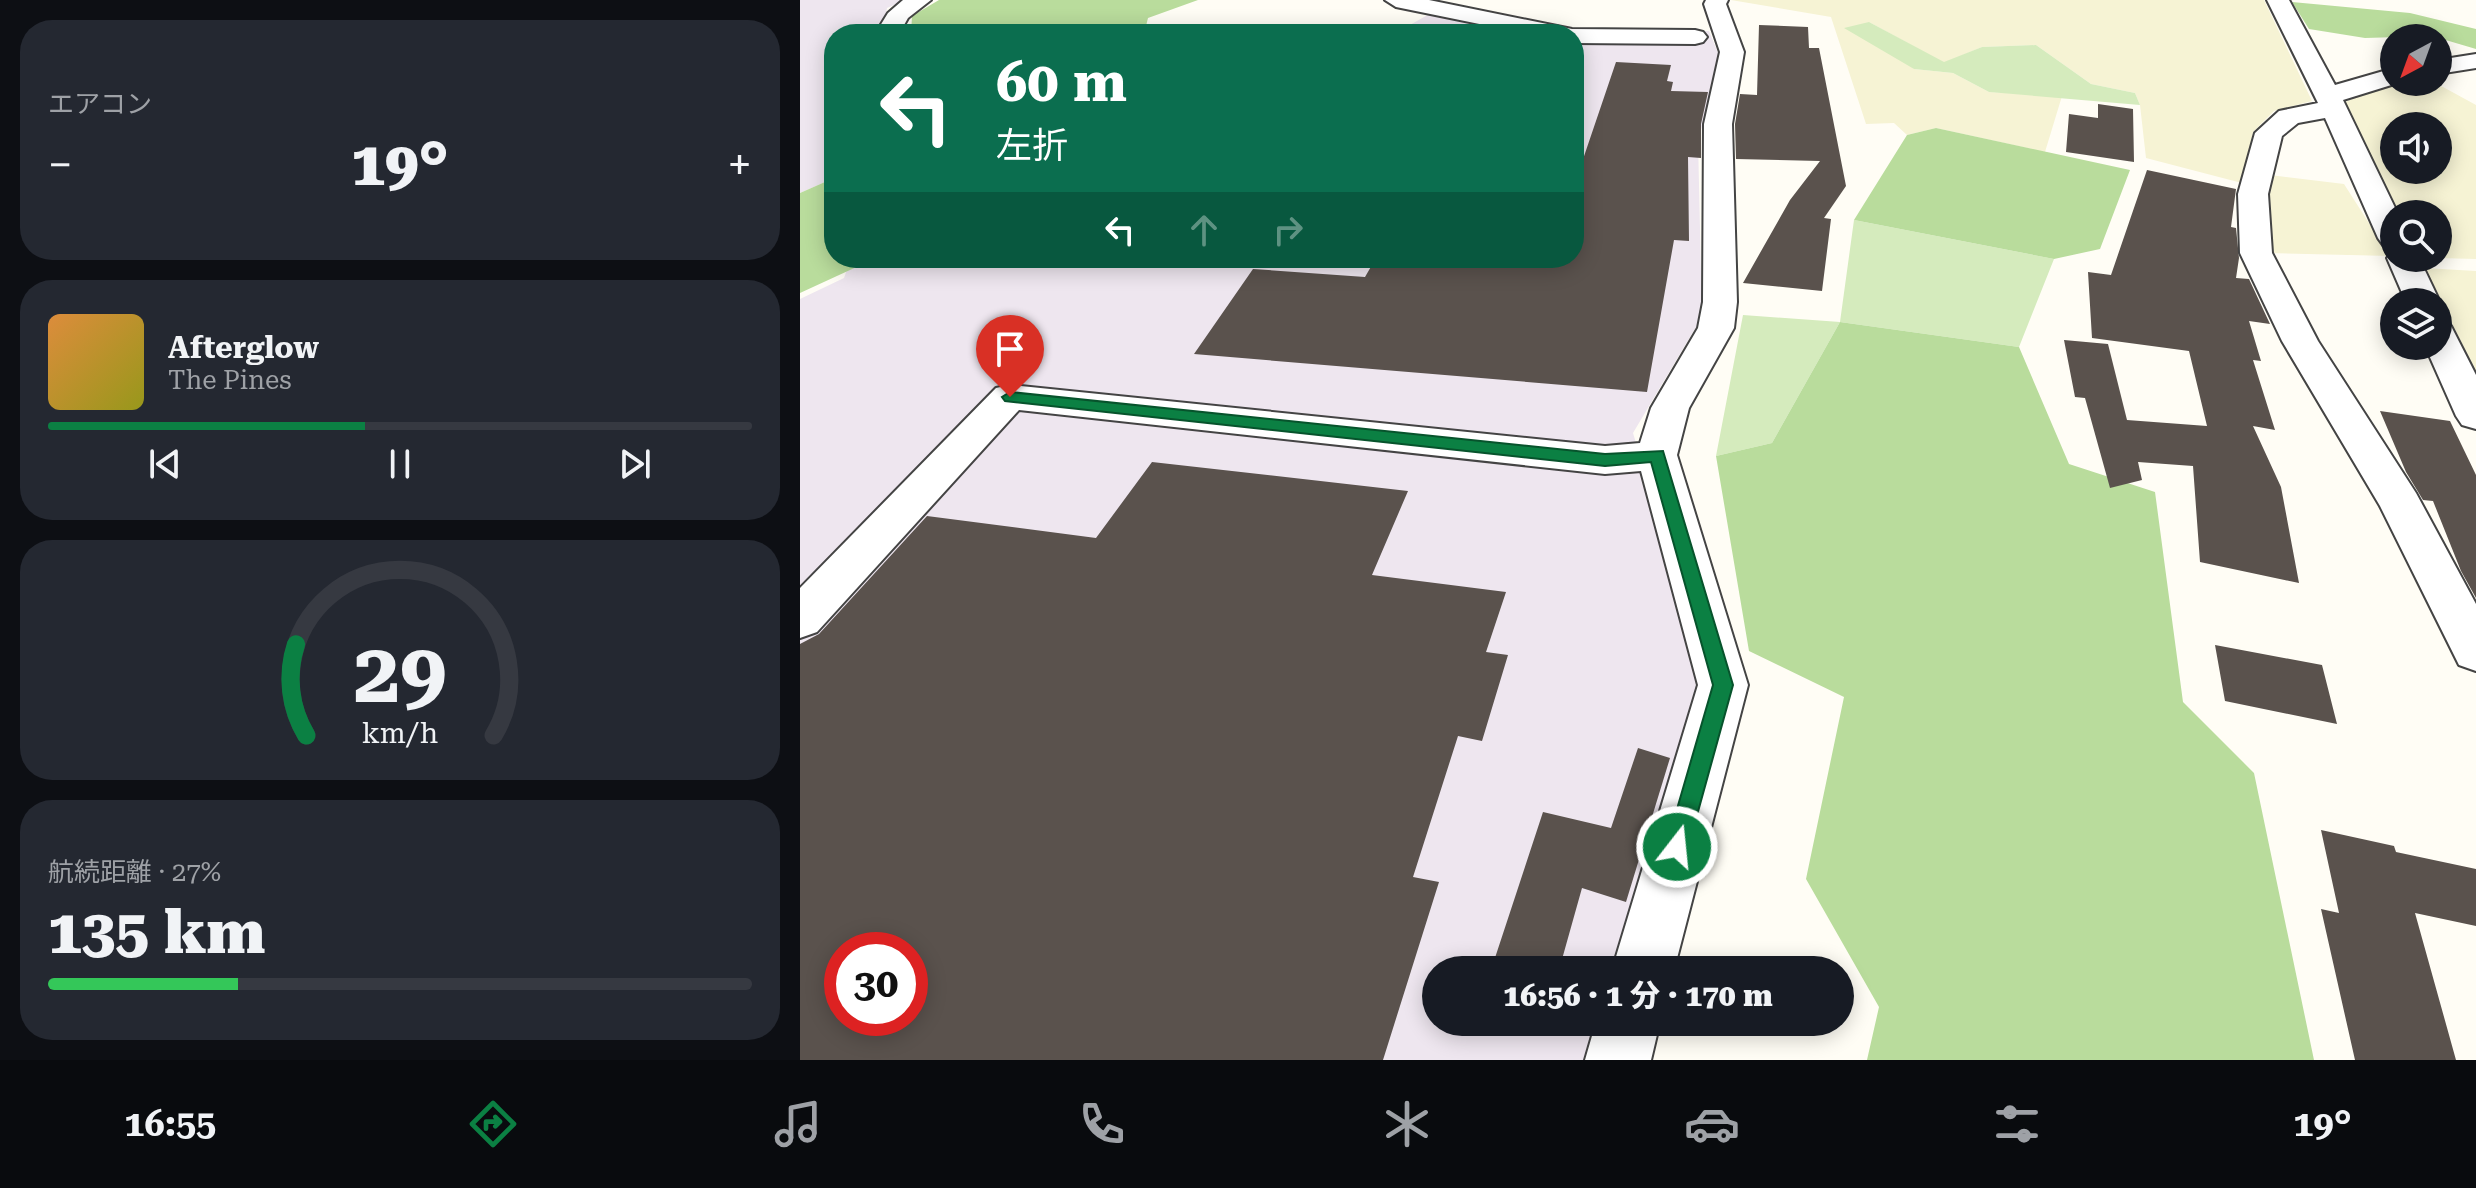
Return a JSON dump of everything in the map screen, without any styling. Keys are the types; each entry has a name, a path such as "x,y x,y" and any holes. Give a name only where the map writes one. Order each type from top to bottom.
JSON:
{"street":[{"path":"892,24 908,5 920,0"},
{"path":"1396,0 1504,24"},
{"path":"1647,956 1723,685 1657,455 1670,408 1716,328 1720,302 1718,124 1732,52 1715,4 1717,0"},
{"path":"2278,0 2331,102 2380,208"},
{"path":"1584,39 1695,37"},
{"path":"2452,65 2476,61"},
{"path":"2380,82 2289,117 2269,133 2253,194 2256,253 2300,341 2401,504 2476,651"},
{"path":"2450,360 2476,416"},
{"path":"800,619 1010,397 1605,460 1657,455"},
{"path":"1618,1060 1624,1036"}],"shaded area":[{"path":"800,0 906,0 887,8 884,24 824,24 824,182 800,193"},
{"path":"1731,0 2264,0 2312,101 2274,111 2253,132 2245,172 2344,184 2380,240 2380,256 2269,253 2261,188 2146,158 2140,105 2135,93 2091,84 2036,45 1982,47 1944,63 1869,22 1914,69 1953,73 1989,92 2062,96 2045,152 1936,128 1907,135 1894,123 1866,124 1831,17"},
{"path":"1447,4 1543,24 1412,24"},
{"path":"1584,30 1709,31 1721,60 1698,140 1702,317 1633,433 1707,679 1627,956 1422,956 1422,1036 1604,1036 1597,1060 800,1060 800,299 844,278 848,268 1584,268"},
{"path":"2380,87 2380,96 2452,96 2452,92 2476,105 2476,259 2452,258 2452,200 2390,200 2382,184 2452,184 2452,112 2380,112 2380,179 2343,103"},
{"path":"2476,271 2476,371 2452,323 2452,288 2434,288 2426,272"}],"green space":[{"path":"939,0 1198,0 1148,18 1146,24 912,24 912,16"},
{"path":"2292,2 2410,13 2476,29 2476,49 2452,42 2452,24 2380,24 2380,38 2309,29"},
{"path":"1869,22 1944,62 1982,47 2036,45 2091,84 2135,93 2140,105 1989,92 1953,73 1914,69 1844,28"},
{"path":"1936,128 2130,170 2100,249 2054,259 1854,220 1907,135"},
{"path":"824,182 824,268 854,268 800,293 800,193"},
{"path":"1854,220 2054,259 2019,347 1840,322"},
{"path":"1743,315 1840,322 1772,443 1716,456"},
{"path":"1840,322 2019,347 2069,464 2155,492 2183,702 2254,773 2314,1060 1867,1060 1879,1007 1854,963 1854,956 1850,956 1806,879 1844,697 1749,651 1716,456 1772,443"}],"building":[{"path":"1759,25 1808,27 1809,48 1819,48 1846,186 1824,218 1831,219 1822,291 1743,283 1790,200 1820,161 1736,159 1735,124 1740,94 1757,95"},
{"path":"1616,62 1671,65 1667,81 1673,82 1671,91 1708,92 1701,124 1701,158 1688,157 1689,241 1674,240 1647,392 1194,354 1253,269 1365,277 1370,268 1584,268 1584,156"},
{"path":"2098,104 2133,109 2134,162 2066,152 2069,114 2098,118"},
{"path":"2147,170 2236,189 2231,227 2236,228 2239,258 2236,278 2249,279 2270,324 2249,321 2261,361 2253,360 2275,430 2253,426 2281,487 2299,583 2200,562 2193,466 2138,462 2142,480 2110,488 2085,398 2075,397 2064,340 2108,344 2127,420 2207,426 2189,351 2092,338 2088,272 2111,275"},
{"path":"2380,411 2450,421 2476,475 2476,598 2461,571 2433,501 2423,500 2406,472"},
{"path":"1152,462 1408,491 1372,575 1506,592 1486,652 1508,655 1482,741 1458,736 1413,877 1439,882 1383,1060 800,1060 800,644 819,634 927,516 1096,538"},
{"path":"2215,645 2322,665 2337,724 2225,701"},
{"path":"1638,748 1670,758 1626,902 1582,888 1563,956 1496,956 1543,812 1611,828"},
{"path":"2321,830 2394,846 2396,852 2476,869 2476,926 2415,913 2456,1060 2355,1060 2321,909 2339,913"}],"route":[{"path":"1010,397 1605,460 1657,455 1723,685 1677,847"}]}
